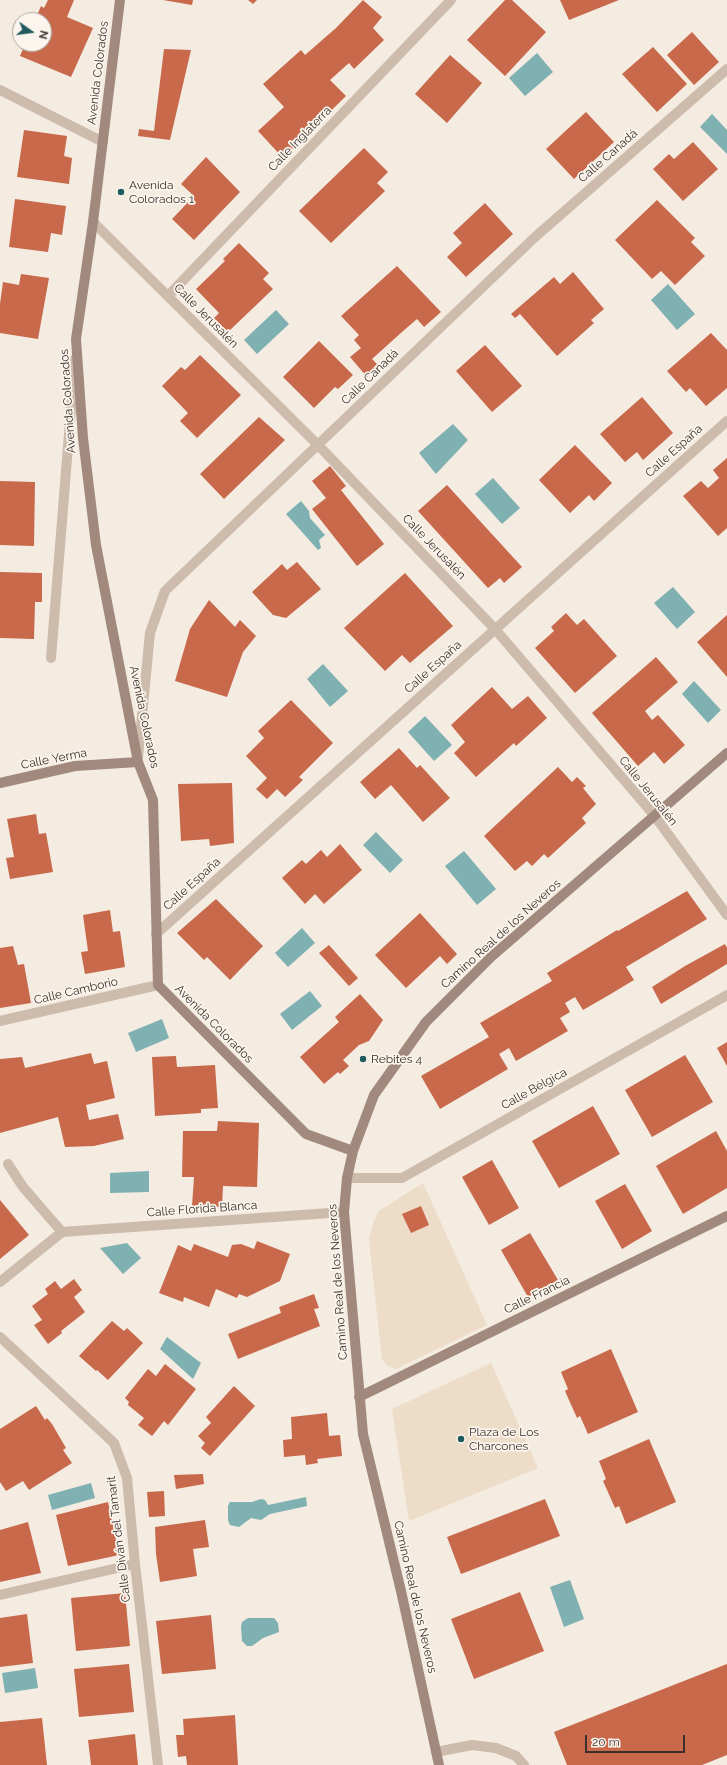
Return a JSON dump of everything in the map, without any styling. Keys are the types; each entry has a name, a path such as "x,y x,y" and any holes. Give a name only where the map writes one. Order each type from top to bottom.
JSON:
{"street":[{"name":"Avenida Colorados","path":"51,658 76,339 93,222 120,0"},
{"name":"Calle Inglaterra","path":"168,296 451,0"},
{"name":"Calle Canadá","path":"138,762 150,633 165,591 534,238 727,69"},
{"path":"0,90 103,142"},
{"name":"Calle Jerusalén","path":"93,222 318,445 495,629 654,816 727,915"},
{"name":"Avenida Colorados","path":"76,339 83,438 96,545 138,762 153,800 158,985 306,1134 353,1151"},
{"name":"Calle España","path":"156,934 727,421"},
{"name":"Camino Real de los Neveros","path":"439,1765 401,1591 363,1434 344,1212 347,1178 353,1151 374,1095 426,1022 491,957 727,753"},
{"name":"Calle Yerma","path":"0,783 74,766 138,762"},
{"name":"Calle Camborio","path":"0,1022 158,985"},
{"name":"Calle Bélgica","path":"347,1178 402,1178 727,995"},
{"path":"0,1282 62,1232 23,1186 8,1164"},
{"name":"Calle Florida Blanca","path":"62,1232 344,1212"},
{"name":"Calle Francia","path":"359,1397 727,1216"},
{"name":"Calle Diván del Tamarit","path":"0,1337 114,1443 127,1478 134,1564 158,1765"},
{"path":"0,1595 134,1564"},
{"path":"436,1752 472,1745 496,1748 516,1756 524,1765"}],"shaded area":[{"path":"423,1183 487,1325 396,1369 387,1365 382,1359 369,1240 373,1223 379,1211"},
{"name":"Plaza de Los Charcones","path":"491,1363 538,1468 409,1521 392,1409"}],"water":[{"path":"537,53 553,72 525,96 509,78"},
{"path":"712,114 727,130 727,154 700,127"},
{"path":"668,284 695,314 677,330 651,300"},
{"path":"276,310 289,324 257,354 244,340"},
{"path":"453,424 468,440 436,474 419,453"},
{"path":"493,478 520,508 502,524 475,494"},
{"path":"301,501 309,511 310,518 325,535 319,540 321,548 318,550 286,514"},
{"path":"673,587 695,612 677,629 654,603"},
{"path":"323,664 348,691 330,707 307,679"},
{"path":"694,681 721,710 708,723 682,694"},
{"path":"425,716 452,745 434,761 408,732"},
{"path":"376,832 403,860 390,873 363,845"},
{"path":"464,851 496,889 477,905 445,866"},
{"path":"302,928 315,943 288,967 275,953"},
{"path":"310,991 322,1006 292,1030 280,1014"},
{"path":"162,1019 169,1038 136,1052 128,1033"},
{"path":"149,1171 149,1192 110,1193 110,1173"},
{"path":"127,1243 141,1258 123,1274 100,1248"},
{"path":"167,1337 201,1363 193,1379 160,1349"},
{"path":"91,1483 95,1498 52,1510 48,1495"},
{"path":"306,1497 307,1506 270,1514 261,1520 251,1518 239,1527 230,1525 228,1520 228,1506 230,1502 252,1502 261,1499 265,1500 268,1505"},
{"path":"570,1580 584,1619 564,1627 550,1587"},
{"path":"248,1618 274,1618 278,1623 279,1632 263,1638 252,1646 247,1646 242,1641 241,1626 242,1622"},
{"path":"35,1668 38,1688 5,1693 2,1673"}],"building":[{"path":"48,0 74,0 67,17 93,28 71,77 20,56 22,52 52,52 52,12 38,12 41,6 44,8"},
{"path":"163,0 193,0 192,5"},
{"path":"248,0 257,0 253,4"},
{"path":"363,0 382,17 373,28 384,40 354,69 349,63 330,80 346,96 283,158 258,131 284,107 263,84 301,50 305,55 336,28"},
{"path":"505,0 512,0 546,32 505,76 467,40"},
{"path":"560,0 619,0 569,20"},
{"path":"692,32 719,62 694,85 667,55"},
{"path":"653,47 687,84 657,112 622,74"},
{"path":"164,49 191,50 170,140 138,136 139,129 154,131"},
{"path":"450,55 482,83 447,123 415,94"},
{"path":"586,112 614,142 574,179 546,149"},
{"path":"24,130 67,136 64,156 72,158 69,184 17,177"},
{"path":"693,142 718,169 683,201 653,169 669,154 674,159"},
{"path":"364,148 388,172 377,183 385,191 331,243 299,211"},
{"path":"206,157 240,192 194,240 172,219 194,196 181,184"},
{"path":"15,199 66,206 62,235 51,233 48,252 9,247"},
{"path":"657,200 695,238 691,242 705,256 675,285 661,271 652,279 615,240"},
{"path":"485,203 513,234 466,277 447,257 462,243 453,233"},
{"path":"239,243 269,273 263,279 273,289 228,332 214,318 219,313 196,289 225,261 223,259"},
{"path":"397,266 441,312 424,327 417,319 402,332 372,359 380,367 367,377 350,357 361,348 354,340 359,335 341,316"},
{"path":"573,272 604,309 591,320 594,323 557,356 520,314 515,318 511,314 554,277 560,284"},
{"path":"21,274 49,278 38,339 0,333 0,304 3,282 19,285"},
{"path":"711,333 727,350 727,388 706,406 690,388 686,392 667,371"},
{"path":"319,341 353,375 338,389 335,387 314,408 283,377"},
{"path":"485,345 522,386 492,412 456,371"},
{"path":"200,355 241,395 197,438 180,421 188,413 162,386 181,367 185,370"},
{"path":"642,397 673,433 643,460 637,452 625,462 600,434"},
{"path":"259,417 285,440 224,499 200,474"},
{"path":"575,445 612,483 594,501 589,495 570,513 539,480"},
{"path":"727,458 727,528 718,536 683,496 701,481 708,488 719,478 713,470"},
{"path":"330,466 346,486 341,490 384,544 357,566 312,509 326,498 312,481"},
{"path":"0,481 35,482 34,546 0,545"},
{"path":"447,485 522,567 504,583 500,578 488,588 418,511"},
{"path":"297,562 321,589 286,618 273,615 252,592 282,564 287,570"},
{"path":"0,572 42,573 42,602 35,602 34,639 0,638"},
{"path":"405,573 453,626 410,663 402,655 385,671 344,628"},
{"path":"209,600 235,627 240,620 256,636 243,652 227,697 175,681 190,629"},
{"path":"566,613 577,625 584,619 617,656 575,693 535,648 554,631 551,627"},
{"path":"727,615 727,677 697,642"},
{"path":"656,657 678,682 645,711 652,720 658,715 685,745 664,764 654,752 638,766 592,713"},
{"path":"492,687 512,709 528,696 547,718 516,746 514,743 476,777 454,753 465,742 451,725"},
{"path":"291,700 333,743 299,777 303,780 285,797 277,789 267,799 256,789 267,778 246,756 264,738 258,731"},
{"path":"399,748 417,768 420,765 450,798 423,822 391,785 375,799 360,782"},
{"path":"558,767 572,782 577,777 586,786 583,788 596,804 582,818 586,823 548,858 544,854 532,866 527,861 515,871 484,836"},
{"path":"232,783 234,843 210,846 209,839 181,841 178,784"},
{"path":"36,814 39,834 46,833 53,872 10,879 6,858 14,857 7,819"},
{"path":"340,844 362,870 324,904 315,894 305,904 282,878 302,860 306,864 321,850 327,857"},
{"path":"687,891 707,919 626,967 634,980 609,995 583,1010 575,997 565,1003 570,1012 560,1018 568,1031 516,1061 509,1048 499,1054 508,1069 440,1109 421,1076 489,1037 480,1023 552,981 547,973 617,930 618,931"},
{"path":"216,899 263,946 230,980 207,957 204,960 177,933"},
{"path":"110,910 113,932 120,931 125,967 85,974 81,952 88,951 83,915"},
{"path":"420,913 457,954 447,964 440,956 406,988 375,955"},
{"path":"725,944 727,948 727,964 661,1004 652,987 685,966"},
{"path":"329,945 358,978 349,986 319,953"},
{"path":"13,946 18,965 24,964 31,1003 0,1008 0,948"},
{"path":"360,994 383,1020 369,1041 359,1045 343,1060 349,1066 340,1074 338,1072 324,1084 300,1057 339,1022 335,1017"},
{"path":"727,1042 727,1066 717,1048"},
{"path":"91,1053 94,1064 107,1061 115,1098 86,1105 89,1120 118,1114 124,1139 94,1146 65,1147 58,1117 0,1133 0,1059 22,1057 25,1068"},
{"path":"685,1055 713,1102 652,1137 625,1090"},
{"path":"176,1056 177,1067 215,1065 218,1108 201,1109 201,1113 155,1116 152,1057"},
{"path":"593,1106 620,1154 559,1188 532,1141"},
{"path":"218,1121 259,1123 257,1187 223,1186 222,1207 192,1206 194,1177 182,1177 183,1131 217,1131"},
{"path":"716,1131 727,1151 727,1188 683,1214 656,1166"},
{"path":"492,1160 519,1208 489,1225 462,1177"},
{"path":"625,1184 652,1231 622,1249 595,1201"},
{"path":"0,1200 29,1235 0,1259"},
{"path":"421,1206 429,1225 411,1233 402,1214"},
{"path":"530,1233 558,1280 528,1297 501,1250"},
{"path":"257,1241 290,1254 280,1281 247,1297 239,1294 237,1298 216,1289 209,1307 184,1297 183,1302 159,1293 178,1245 191,1251 194,1244 228,1257 232,1245 241,1244 254,1249"},
{"path":"74,1279 82,1290 74,1297 85,1312 61,1331 62,1333 48,1344 34,1325 42,1320 32,1306 48,1294 45,1289 55,1281 61,1289"},
{"path":"314,1294 319,1308 314,1309 320,1326 238,1359 228,1334 281,1313 279,1307"},
{"path":"112,1321 124,1331 127,1328 143,1343 108,1380 79,1356"},
{"path":"611,1349 638,1412 588,1434 580,1416 577,1418 565,1391 568,1389 561,1372"},
{"path":"165,1364 196,1389 168,1425 164,1421 152,1436 138,1425 144,1418 128,1405 129,1402 125,1398 148,1369 156,1376"},
{"path":"234,1386 255,1406 210,1456 201,1448 205,1443 198,1436 211,1423 206,1417"},
{"path":"36,1406 45,1420 47,1418 52,1424 66,1448 63,1450 72,1463 29,1490 23,1481 6,1491 0,1482 0,1429"},
{"path":"327,1413 329,1436 340,1435 342,1456 317,1459 318,1463 306,1465 305,1455 284,1457 283,1440 292,1439 291,1417"},
{"path":"649,1439 676,1502 626,1524 619,1506 615,1508 603,1481 606,1479 599,1461"},
{"path":"203,1474 204,1484 176,1489 174,1475"},
{"path":"164,1491 165,1516 149,1517 147,1492"},
{"path":"545,1499 560,1536 461,1574 447,1537"},
{"path":"108,1502 119,1555 68,1566 56,1515"},
{"path":"205,1520 209,1547 193,1549 197,1576 160,1582 156,1554 155,1527"},
{"path":"28,1522 41,1573 0,1582 0,1530"},
{"path":"520,1592 544,1651 474,1679 451,1619"},
{"path":"125,1593 130,1646 76,1651 71,1598"},
{"path":"27,1614 33,1663 0,1667 0,1618"},
{"path":"211,1615 216,1669 162,1674 156,1621"},
{"path":"129,1664 134,1712 79,1717 74,1669"},
{"path":"727,1664 727,1755 702,1765 567,1765 554,1732"},
{"path":"235,1715 238,1765 187,1765 186,1756 178,1757 176,1735 184,1735 183,1719"},
{"path":"42,1718 47,1765 0,1765 0,1722"},
{"path":"135,1734 138,1765 91,1765 88,1740"}],"place":[{"name":"Avenida Colorados 1","path":"121,192"},
{"name":"Rebites 4","path":"363,1059"},
{"name":"Plaza de Los Charcones","path":"461,1439"}]}
